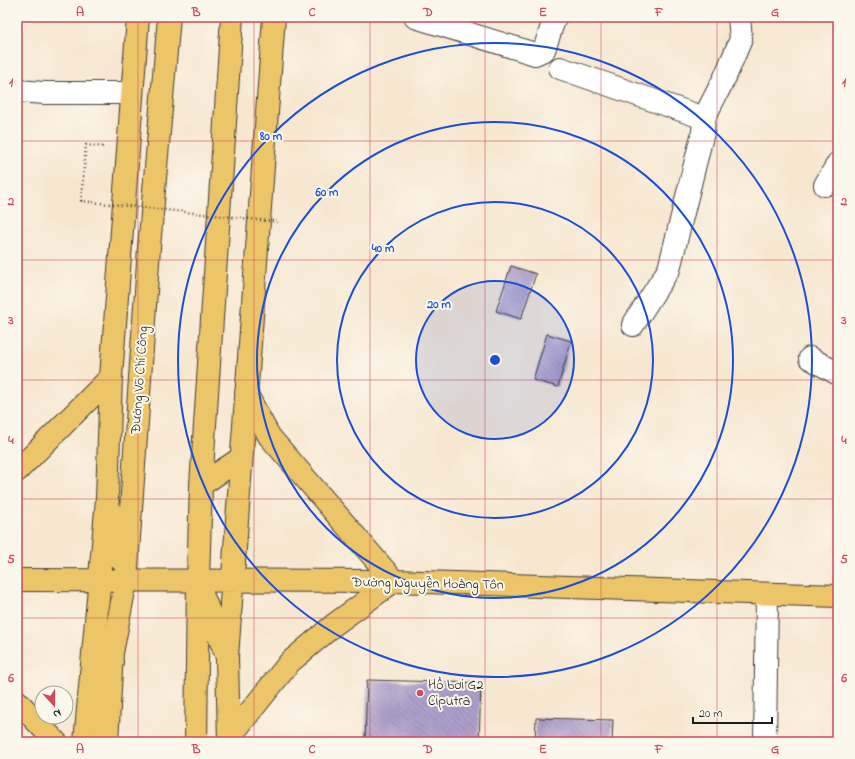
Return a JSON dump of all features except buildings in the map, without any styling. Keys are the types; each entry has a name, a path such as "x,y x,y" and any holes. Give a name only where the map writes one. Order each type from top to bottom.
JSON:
{"main road":[{"name":"Đường Võ Chí Công","path":"85,742 107,499 111,377 138,17"},
{"name":"Đường Võ Chí Công","path":"107,742 112,662 126,581 149,248 169,17"},
{"path":"196,742 201,485 232,17"},
{"path":"229,740 227,657 274,17"},
{"path":"17,471 111,377"},
{"path":"229,740 290,662 335,624 394,581 269,436 246,393"},
{"path":"201,485 241,458"},
{"path":"107,499 126,581"},
{"name":"Đường Nguyễn Hoàng Tôn","path":"17,580 232,582 394,581 767,595 838,596"},
{"path":"198,581 227,657"},
{"path":"91,674 112,662"},
{"path":"17,701 56,742"}],"street":[{"path":"415,17 535,54 544,50 555,17"},
{"path":"633,325 669,269 703,132 704,118 736,53 741,39 739,17"},
{"path":"560,68 704,118"},
{"path":"17,91 45,93 132,93"},
{"path":"825,185 838,163"},
{"path":"810,358 838,374"},
{"path":"766,742 767,595"}],"path":[{"path":"86,145 81,201 279,222"}],"place":[{"name":"Hồ bơi G2 Ciputra","path":"420,693"}]}
